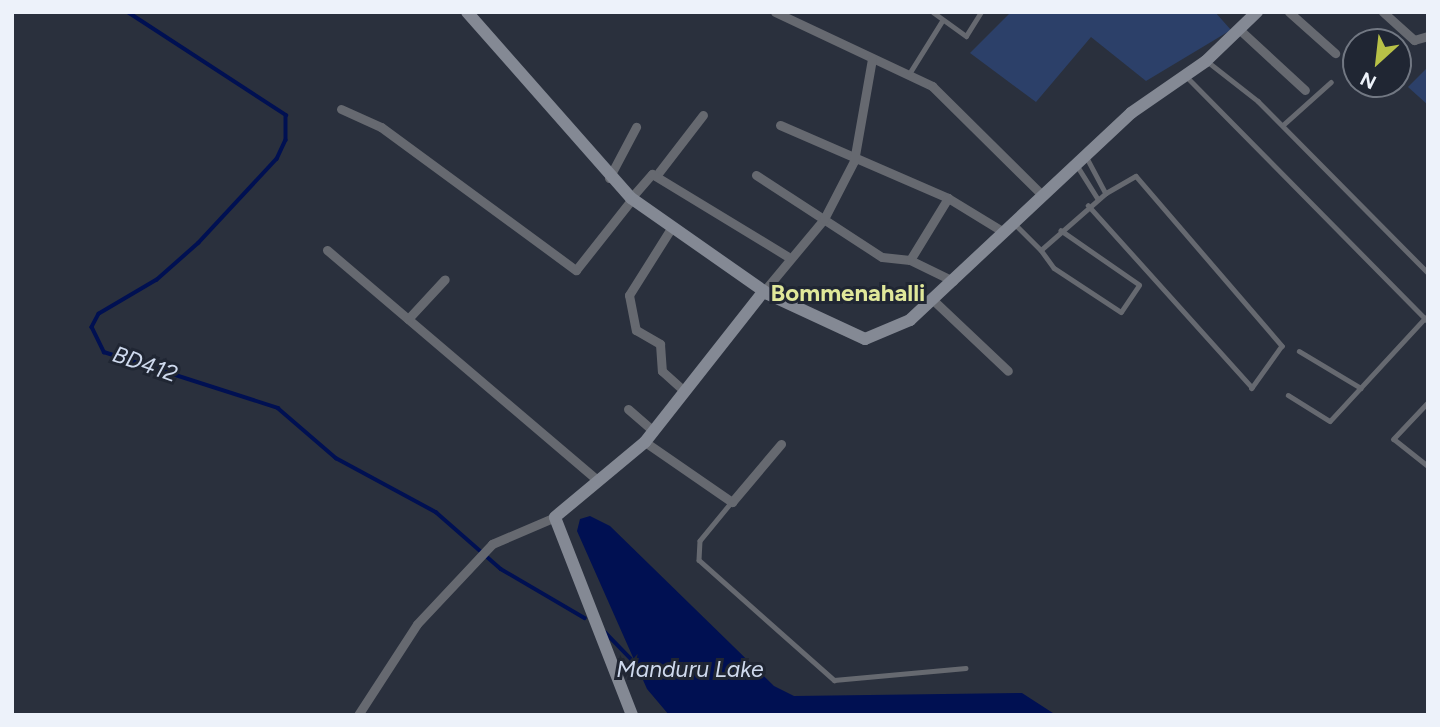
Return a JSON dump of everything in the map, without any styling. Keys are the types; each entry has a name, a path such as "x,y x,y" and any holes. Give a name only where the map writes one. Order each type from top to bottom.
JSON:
{"main road":[{"path":"467,12 608,180 631,199 670,230 764,291 864,339 910,320 1085,154 1206,61 1241,31 1257,12"},
{"path":"632,715 555,517 645,442 683,390 764,291"}],"street":[{"path":"775,12 932,86 1041,194"},
{"path":"1289,12 1335,53"},
{"path":"1383,12 1414,40 1428,36"},
{"path":"1241,31 1304,90"},
{"path":"764,291 787,256 824,219 854,161 872,58"},
{"path":"341,109 381,127 576,270 631,199 646,175 656,176 787,256"},
{"path":"656,176 703,115"},
{"path":"780,125 854,161 948,198 1002,232"},
{"path":"608,180 636,127"},
{"path":"755,175 882,257 910,260 953,281"},
{"path":"910,260 948,198"},
{"path":"670,230 629,295 636,330 660,344 662,371 683,390"},
{"path":"327,250 598,481"},
{"path":"408,319 445,279"},
{"path":"933,300 1008,371"},
{"path":"628,409 653,432"},
{"path":"645,442 732,502 781,444"},
{"path":"358,715 418,624 492,544 555,517"}],"lane":[{"path":"933,12 966,36 981,12"},
{"path":"908,75 942,21"},
{"path":"1206,61 1283,125 1428,273"},
{"path":"1185,75 1427,320 1330,421 1288,395"},
{"path":"1283,125 1331,82"},
{"path":"1085,154 1106,193"},
{"path":"1076,164 1098,199"},
{"path":"1041,250 1088,206 1136,176 1282,346 1252,388 1088,206"},
{"path":"1012,221 1041,250 1054,268 1121,312 1139,285 1061,231"},
{"path":"1299,351 1361,388"},
{"path":"1428,402 1394,439 1428,466"},
{"path":"732,502 700,541 699,559 834,680 965,668"}],"shaded area":[{"path":"1011,12 1215,12 1231,30 1146,81 1091,37 1036,102 970,53"},
{"path":"1428,67 1428,105 1412,91 1412,83"}],"water":[{"name":"Manduru Lake","path":"590,516 610,526 774,686 794,696 1022,693 1056,715 669,715 647,689 577,531 580,519"}],"waterway":[{"name":"BD412","path":"128,12 286,115 286,140 277,159 199,243 157,280 99,314 92,327 104,352 278,408 336,458 436,512 501,569 585,618"},
{"name":"BD412","path":"605,632 635,663"}],"district":[{"name":"Bommenahalli","path":"848,293"}]}
